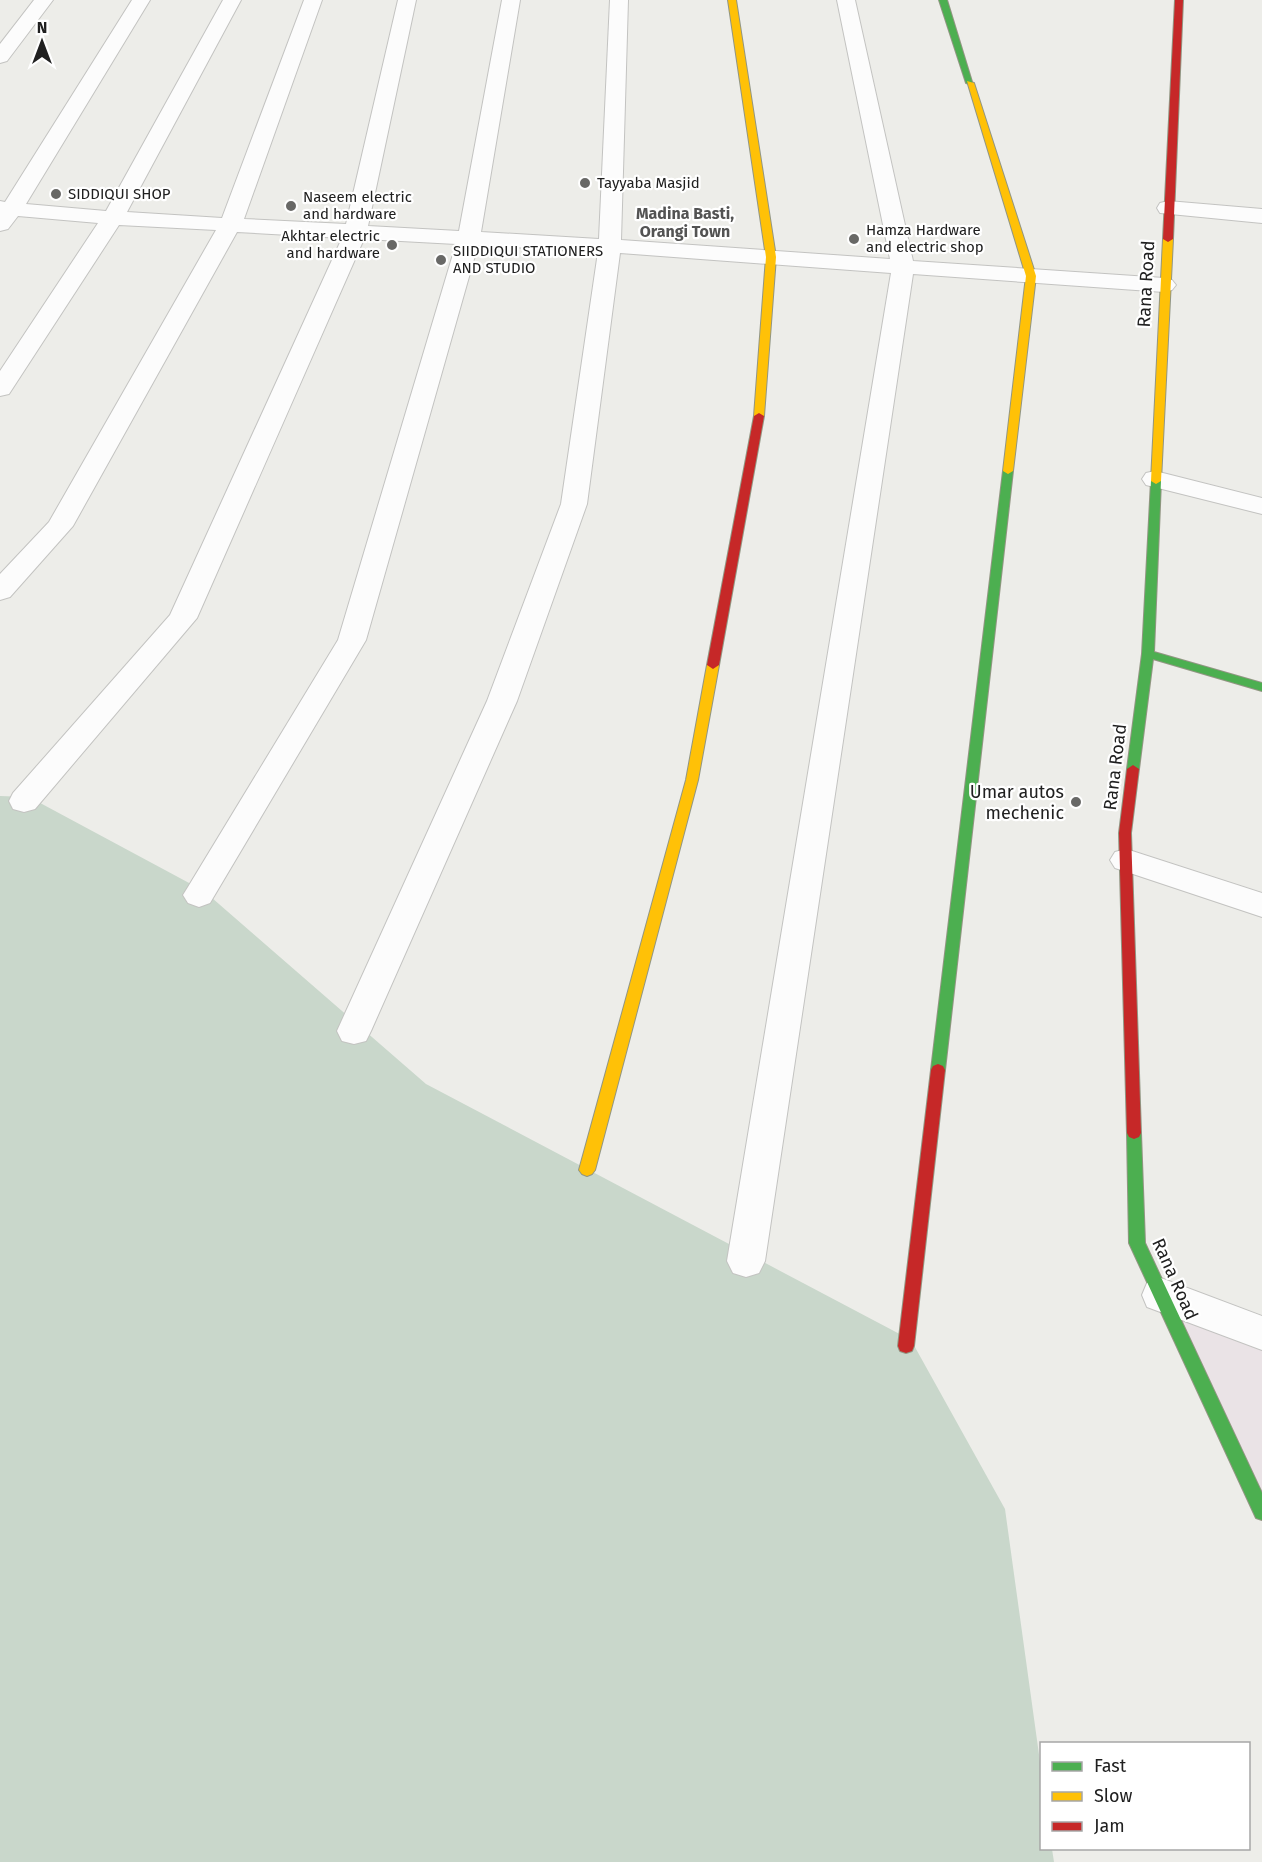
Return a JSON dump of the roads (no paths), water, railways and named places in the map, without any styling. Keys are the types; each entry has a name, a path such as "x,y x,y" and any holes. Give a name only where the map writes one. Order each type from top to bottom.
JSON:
{"street":[{"path":"0,57 44,0"},
{"path":"4,213 141,0"},
{"path":"0,389 113,218 232,0"},
{"path":"0,591 60,526 231,223 313,0"},
{"path":"24,801 183,618 356,231 407,0"},
{"path":"199,895 352,640 469,237 511,0"},
{"path":"354,1031 502,701 574,504 610,246 619,0"},
{"path":"586,1170 692,780 758,424 771,257 732,0"},
{"path":"746,1261 903,267 846,0"},
{"path":"906,1346 1031,276 943,0"},
{"name":"Rana Road","path":"1179,0 1148,654 1125,833 1137,1243 1262,1512"},
{"path":"1168,208 1262,216"},
{"path":"4,213 469,237 1164,285"},
{"path":"1155,478 1262,506"},
{"path":"1148,654 1262,687"},
{"path":"1126,860 1262,905"},
{"path":"1161,1295 1262,1333"}],"place":[{"name":"Tayyaba Masjid","path":"585,183"},
{"name":"SIDDIQUI SHOP","path":"56,194"},
{"name":"Naseem electric and hardware","path":"291,206"},
{"name":"Hamza Hardware and electric shop","path":"854,239"},
{"name":"Akhtar electric and hardware","path":"392,245"},
{"name":"SIIDDIQUI STATIONERS AND STUDIO","path":"441,260"},
{"name":"Umar autos mechenic","path":"1076,802"}],"district":[{"name":"Madina Basti, Orangi Town","path":"685,222"}]}
